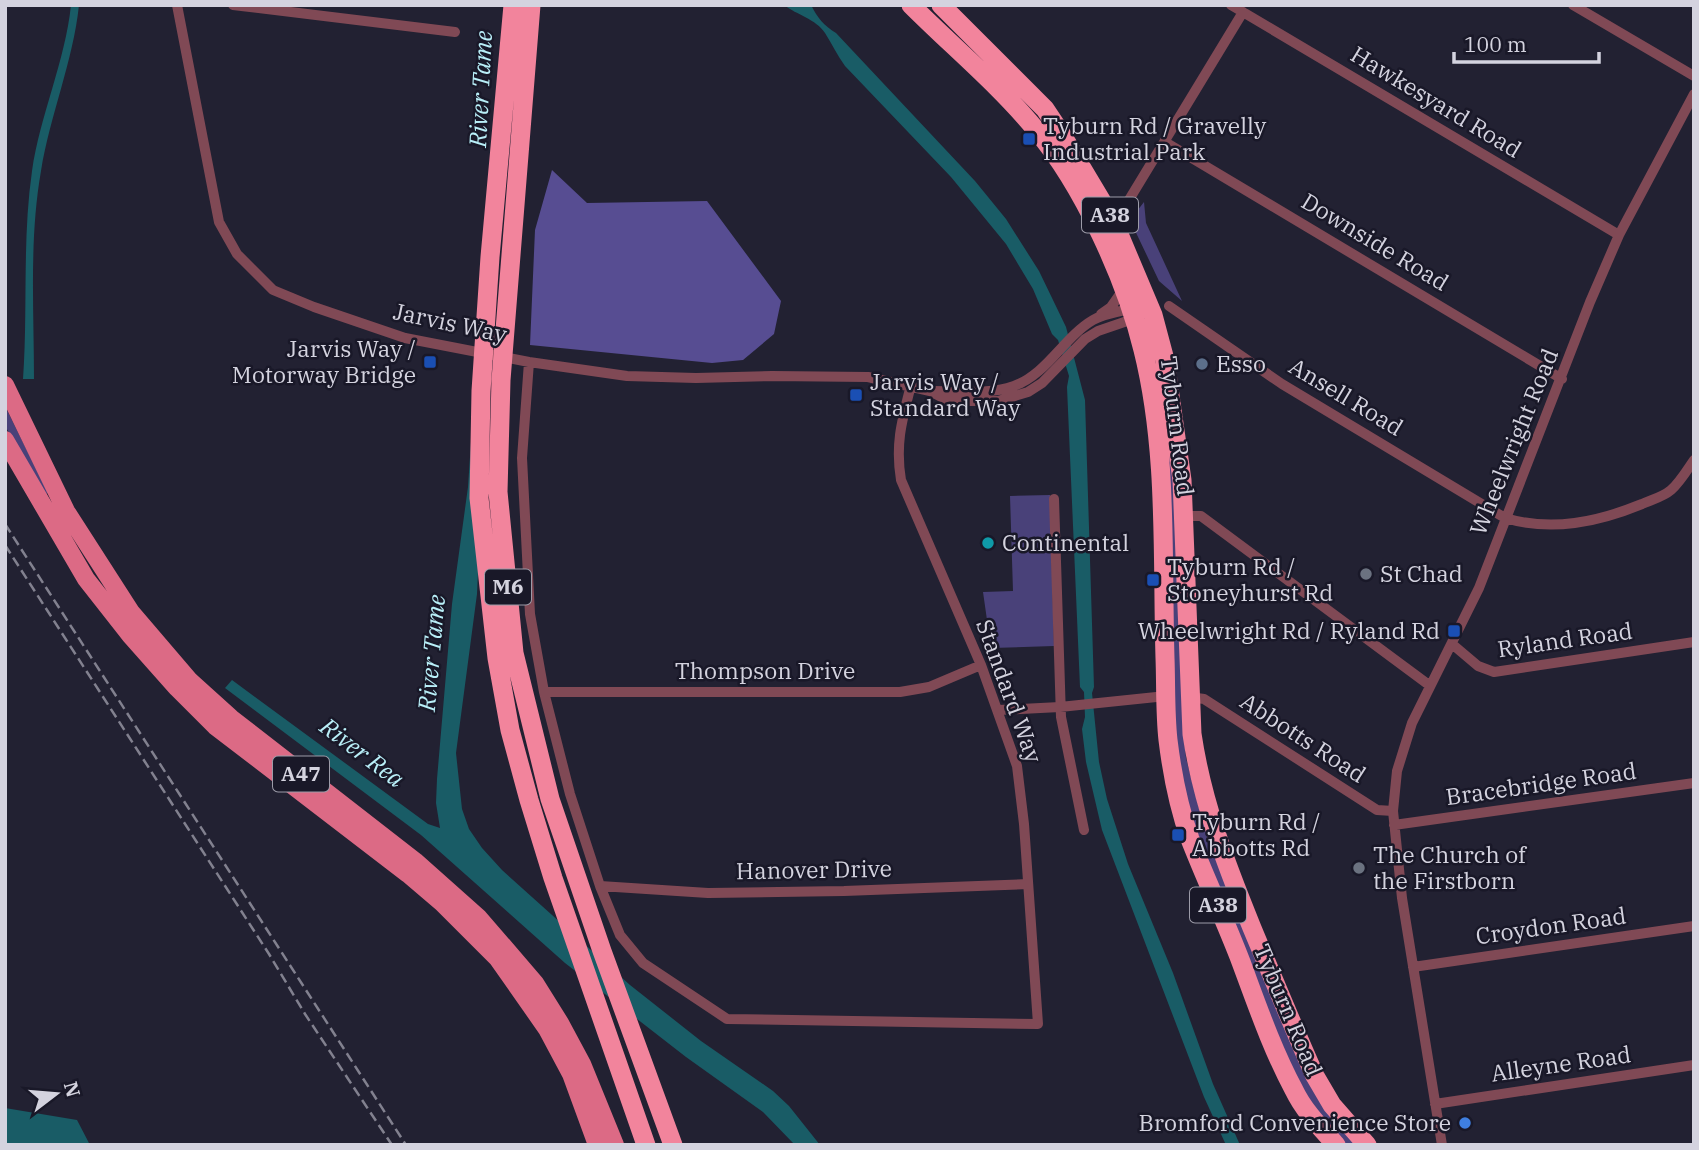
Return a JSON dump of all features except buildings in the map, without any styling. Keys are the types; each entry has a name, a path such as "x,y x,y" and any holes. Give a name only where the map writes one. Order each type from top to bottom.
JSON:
{"highway":[{"name":"M6","path":"513,5 490,257 481,391 479,498 497,658 510,730 533,813 646,1145"},
{"name":"M6","path":"531,5 501,380 498,492 514,653 550,799 673,1145"},
{"name":"Tyburn Road","path":"911,5 1010,101 1038,132 1072,181 1124,290 1147,310"},
{"name":"Tyburn Road","path":"941,5 1045,109 1113,220 1147,310 1165,360 1175,420 1184,516 1192,734 1198,772 1214,830 1237,891 1315,1076 1332,1105 1367,1145"},
{"name":"Tyburn Road","path":"1147,310 1144,352 1159,448 1163,506 1168,739 1175,779 1189,836 1294,1091 1336,1145"}],"main road":[{"name":"A47","path":"5,385 66,511 131,612 190,681 231,719 415,861 486,926 535,984 560,1023 582,1064 615,1145"},
{"name":"A47","path":"5,440 86,579 130,635 177,688 223,733 408,874 442,903 498,959 547,1029 571,1074 597,1145"}],"street":[{"name":"Jarvis Way","path":"177,5 219,222 237,254 273,290 405,338 529,362 627,376 868,377 911,385 949,401 998,401 1028,392 1098,331 1147,310"},
{"path":"233,5 455,32"},
{"name":"Hawkesyard Road","path":"1231,5 1619,235"},
{"path":"1573,5 1694,76"},
{"path":"1113,220 1121,213 1243,12"},
{"name":"Wheelwright Road","path":"1442,1145 1413,967 1394,825 1397,771 1429,685 1479,588 1590,302 1619,235 1694,94"},
{"name":"Downside Road","path":"1165,142 1562,379"},
{"path":"1096,318 1111,307 1124,290"},
{"path":"1096,318 1147,310"},
{"name":"Ansell Road","path":"1147,310 1282,384 1506,518 1525,524 1547,526 1612,516 1671,490 1694,460"},
{"name":"Jarvis Way","path":"930,391 984,391 1017,385 1031,376 1096,318"},
{"path":"1111,327 1130,335 1144,352"},
{"path":"529,362 522,458 530,614 544,692 570,794 600,886"},
{"name":"Standard Way","path":"600,886 620,935 643,963 727,1019 1038,1024 1017,766 981,665 901,480 897,458 898,436 911,385"},
{"path":"1054,499 1060,707 1084,830"},
{"path":"1184,516 1201,516 1429,685"},
{"name":"Ryland Road","path":"1452,643 1478,666 1494,672 1694,642"},
{"name":"Thompson Drive","path":"544,692 900,692 929,687 981,665"},
{"path":"999,710 1060,707 1166,696"},
{"name":"Abbotts Road","path":"1190,698 1205,699 1377,810 1394,811"},
{"name":"Bracebridge Road","path":"1394,825 1694,783"},
{"name":"Hanover Drive","path":"600,886 721,892 844,891 1028,884"},
{"name":"Croydon Road","path":"1413,967 1694,926"},
{"name":"Alleyne Road","path":"1435,1104 1694,1065"}],"shaded area":[{"path":"71,5 79,5 76,26 45,150 37,197 33,275 34,379 23,379 27,223 32,171 64,47"},
{"path":"784,5 811,5 821,21 836,33 975,181 1006,219 1039,271 1066,327 1085,400 1094,687 1092,693 1099,762 1107,799 1128,864 1173,973 1213,1084 1240,1145 1226,1145 1204,1097 1102,830 1086,762 1082,729 1085,717 1084,692 1080,687 1067,387 1069,376 1058,340 1052,334 1033,289 1006,244 951,177 845,66 821,28"},
{"path":"552,170 587,203 707,201 781,301 774,334 743,360 712,363 530,345 535,230"},
{"path":"1144,202 1146,223 1182,301 1159,281 1130,220"},
{"path":"484,248 485,422 477,594 456,753 462,809 469,829 502,870 630,985 701,1041 773,1091 789,1106 820,1145 795,1145 763,1112 686,1057 565,963 421,835 225,688 232,680 428,824 440,828 436,803 437,779 452,604 468,487"},
{"path":"1165,405 1175,450 1186,758 1200,812 1356,1145 1343,1145 1308,1103 1286,1062 1195,832 1176,760"},
{"path":"5,406 48,493 46,494 5,426"},
{"path":"1050,495 1054,646 991,648 983,592 1013,591 1010,496"},
{"path":"5,1108 77,1120 90,1145 5,1145"}],"railway":[{"path":"5,524 406,1145"},
{"path":"5,545 305,1014 392,1145"}],"place":[{"name":"Tyburn Rd / Gravelly Industrial Park","path":"1029,139"},
{"name":"Jarvis Way / Motorway Bridge","path":"430,362"},
{"name":"Esso","path":"1202,364"},
{"name":"Jarvis Way / Standard Way","path":"856,395"},
{"name":"Continental","path":"988,543"},
{"name":"St Chad","path":"1366,574"},
{"name":"Tyburn Rd / Stoneyhurst Rd","path":"1153,580"},
{"name":"Wheelwright Rd / Ryland Rd","path":"1454,631"},
{"name":"Tyburn Rd / Abbotts Rd","path":"1178,835"},
{"name":"The Church of the Firstborn","path":"1359,868"},
{"name":"Bromford Convenience Store","path":"1465,1123"}],"water label":[{"name":"River Tame","path":"481,89"},
{"name":"River Tame","path":"432,653"},
{"name":"River Rea","path":"362,753"}]}
